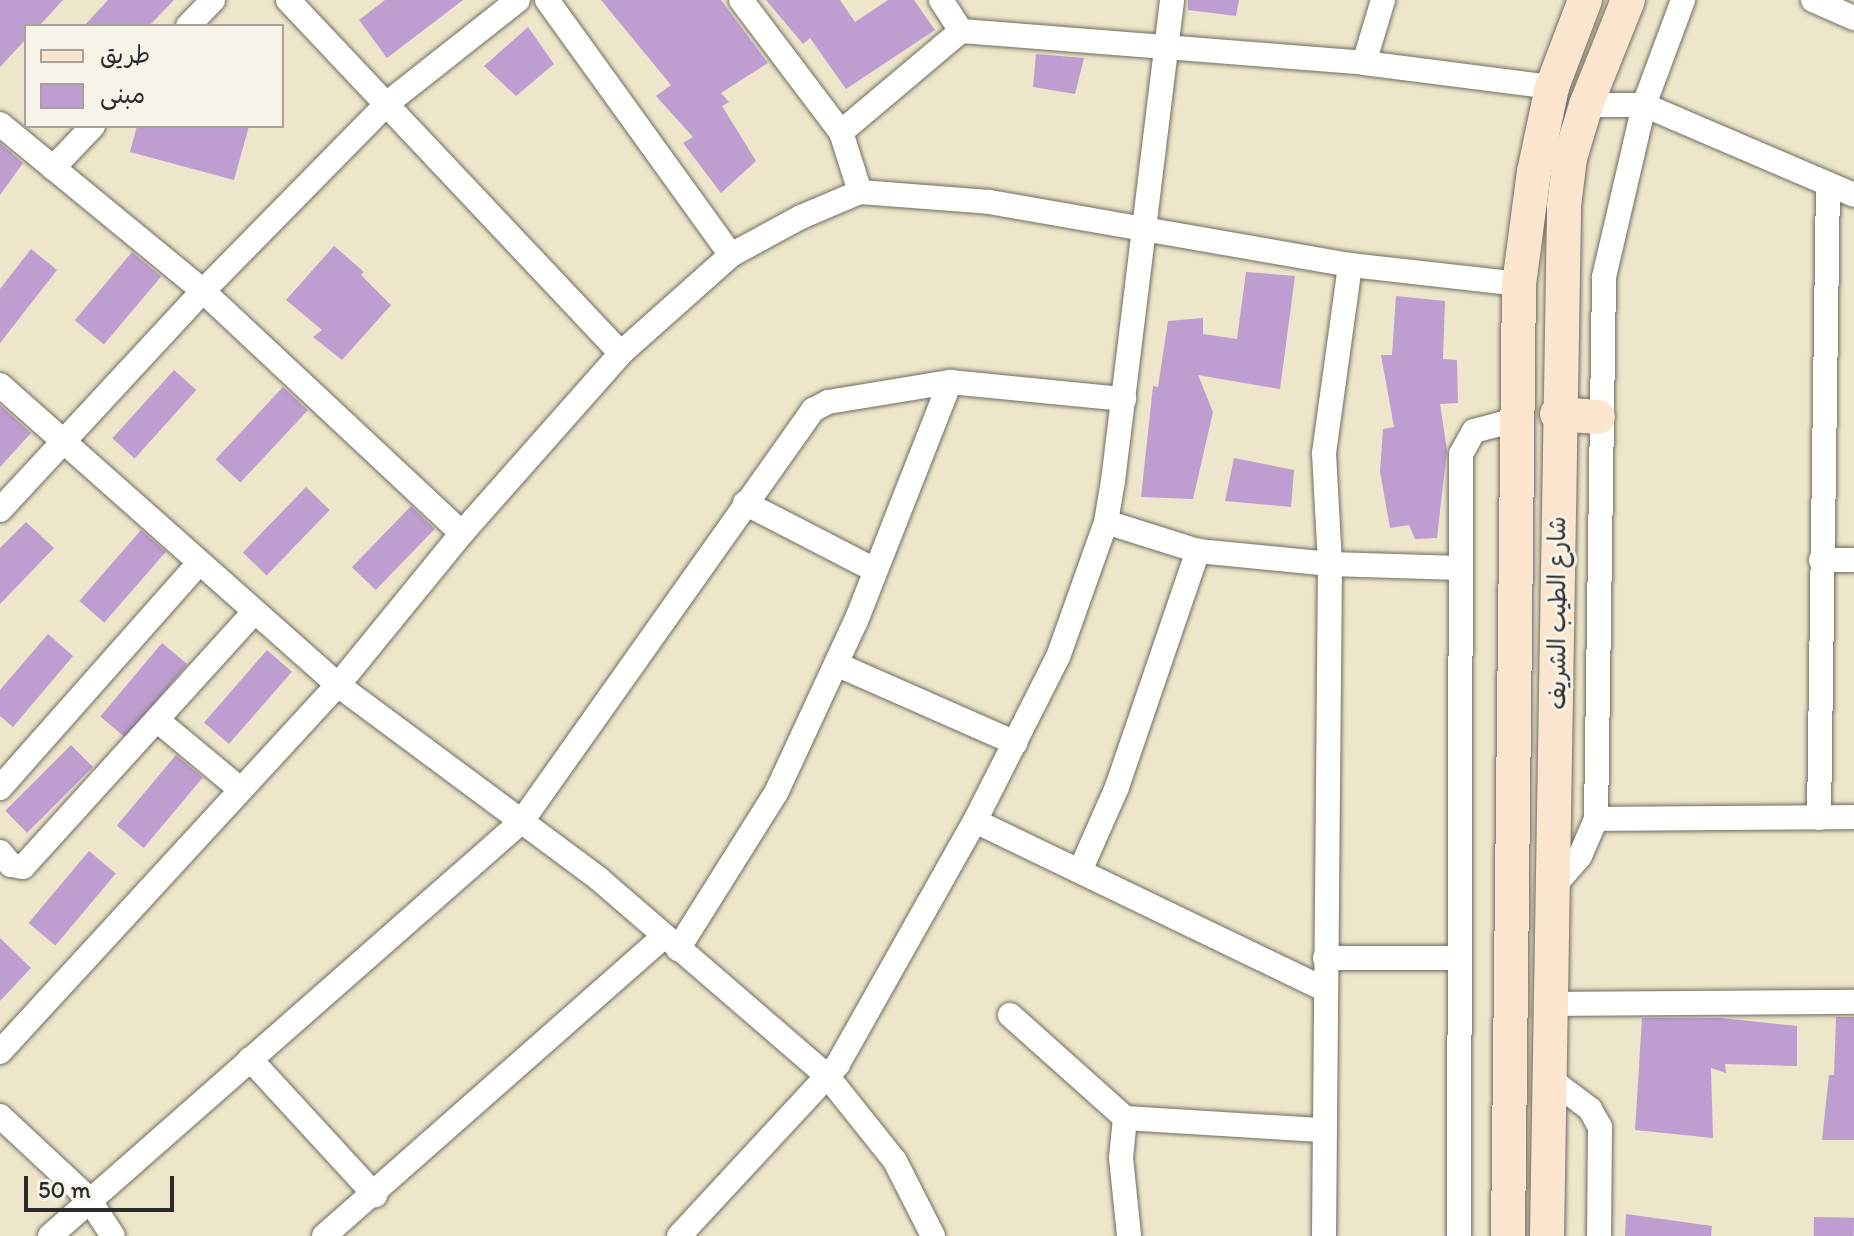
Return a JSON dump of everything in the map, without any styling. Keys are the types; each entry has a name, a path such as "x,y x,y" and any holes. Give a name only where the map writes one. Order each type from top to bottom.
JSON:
{"main road":[{"name":"شارع الطيب الشريف","path":"1508,1236 1515,420 1519,284 1534,172 1552,87 1585,0"},
{"name":"شارع الطيب الشريف","path":"1547,1236 1550,1079 1555,1004 1553,887 1559,622 1557,414 1564,206 1586,105 1628,0"},
{"path":"1557,414 1598,417"},
{"path":"1514,623 1523,636 1539,642 1559,622"},
{"path":"1512,703 1534,691 1558,706"}],"street":[{"path":"190,24 213,0"},
{"path":"288,0 389,102 621,353"},
{"path":"0,510 61,440 203,291 389,102 518,0"},
{"path":"547,0 731,255"},
{"path":"741,0 841,132 860,192"},
{"path":"941,0 961,31"},
{"path":"687,1233 828,1077 975,821 1058,657 1106,522 1124,399 1172,0"},
{"path":"1364,63 1383,0"},
{"path":"1553,887 1580,856 1596,819 1598,417 1604,277 1644,105 1683,0"},
{"path":"1813,0 1854,18"},
{"path":"841,132 961,31 1167,50 1364,63 1552,87"},
{"path":"1586,105 1644,105 1854,195"},
{"path":"0,124 203,291 462,533"},
{"path":"53,168 91,128"},
{"path":"1819,818 1828,184"},
{"path":"0,1052 338,685 462,533 621,353 731,255 860,192 989,202 1350,265 1519,284"},
{"path":"1324,1236 1330,564 1326,413 1350,265"},
{"path":"50,1236 88,1198 522,821 813,410 828,402 950,382 1124,399"},
{"path":"324,1236 671,942 776,793 836,664 950,382"},
{"path":"0,385 253,613 338,685 522,821 671,942 828,1077 895,1161 933,1236"},
{"path":"1459,1236 1461,454 1474,431 1515,420"},
{"path":"745,503 875,570"},
{"path":"1106,522 1198,551 1330,564 1460,568"},
{"path":"1080,871 1117,787 1198,551"},
{"path":"1821,560 1854,560"},
{"path":"0,788 199,563"},
{"path":"0,852 11,865 23,867 253,613"},
{"path":"836,664 1015,743"},
{"path":"157,720 240,789"},
{"path":"1596,819 1854,817"},
{"path":"975,821 1324,989"},
{"path":"1325,958 1458,958"},
{"path":"1555,1004 1854,1002"},
{"path":"1010,1015 1125,1118 1324,1130"},
{"path":"250,1059 375,1195"},
{"path":"1550,1079 1590,1109 1600,1127 1599,1236"},
{"path":"0,1116 88,1198 113,1236"},
{"path":"1125,1118 1121,1158 1129,1236"}],"building":[{"path":"0,0 63,0 41,24 24,24 24,41 0,67"},
{"path":"108,0 174,0 151,24 86,24"},
{"path":"385,0 463,0 387,58 359,20"},
{"path":"601,0 721,0 768,63 721,93 729,102 722,106 756,161 721,193 683,143 693,137 656,96 671,85"},
{"path":"766,0 840,0 855,22 888,0 914,0 935,30 846,89 810,38 803,44"},
{"path":"1188,0 1239,0 1236,16 1188,10"},
{"path":"528,27 554,64 516,96 484,66"},
{"path":"1036,54 1084,58 1075,94 1033,87"},
{"path":"136,128 248,128 234,180 130,152"},
{"path":"0,143 23,163 0,195"},
{"path":"334,246 364,272 361,275 391,305 342,360 313,337 322,330 286,300"},
{"path":"31,249 57,270 0,343 0,289"},
{"path":"132,252 161,276 104,345 75,320"},
{"path":"1246,272 1295,276 1280,389 1198,375 1213,412 1193,499 1141,497 1153,386 1158,387 1168,321 1203,318 1203,334 1237,339"},
{"path":"1396,296 1445,301 1443,359 1457,360 1458,403 1440,404 1447,450 1437,538 1415,539 1409,525 1390,528 1380,471 1383,429 1394,427 1381,355 1392,355"},
{"path":"174,370 196,390 135,458 112,438"},
{"path":"283,387 308,410 240,483 215,459"},
{"path":"0,405 31,433 0,467"},
{"path":"1234,458 1294,470 1291,507 1225,501"},
{"path":"306,487 330,510 267,575 243,552"},
{"path":"411,506 435,529 376,590 352,567"},
{"path":"26,522 54,548 0,604 0,548"},
{"path":"141,530 166,552 104,623 79,601"},
{"path":"48,634 73,656 13,727 0,716 0,690"},
{"path":"162,643 187,664 126,738 100,717"},
{"path":"267,650 292,672 229,744 204,722"},
{"path":"71,745 93,767 27,833 5,811"},
{"path":"176,755 203,777 144,848 117,825"},
{"path":"89,851 116,873 55,946 29,923"},
{"path":"0,938 31,968 0,1001"},
{"path":"1836,1017 1854,1017 1854,1140 1822,1140 1829,1075 1834,1075"},
{"path":"1642,1018 1721,1018 1797,1026 1797,1066 1725,1064 1726,1073 1711,1068 1713,1138 1635,1130"},
{"path":"1626,1214 1712,1226 1711,1236 1625,1236"},
{"path":"1814,1217 1854,1218 1854,1236 1814,1236"}]}
